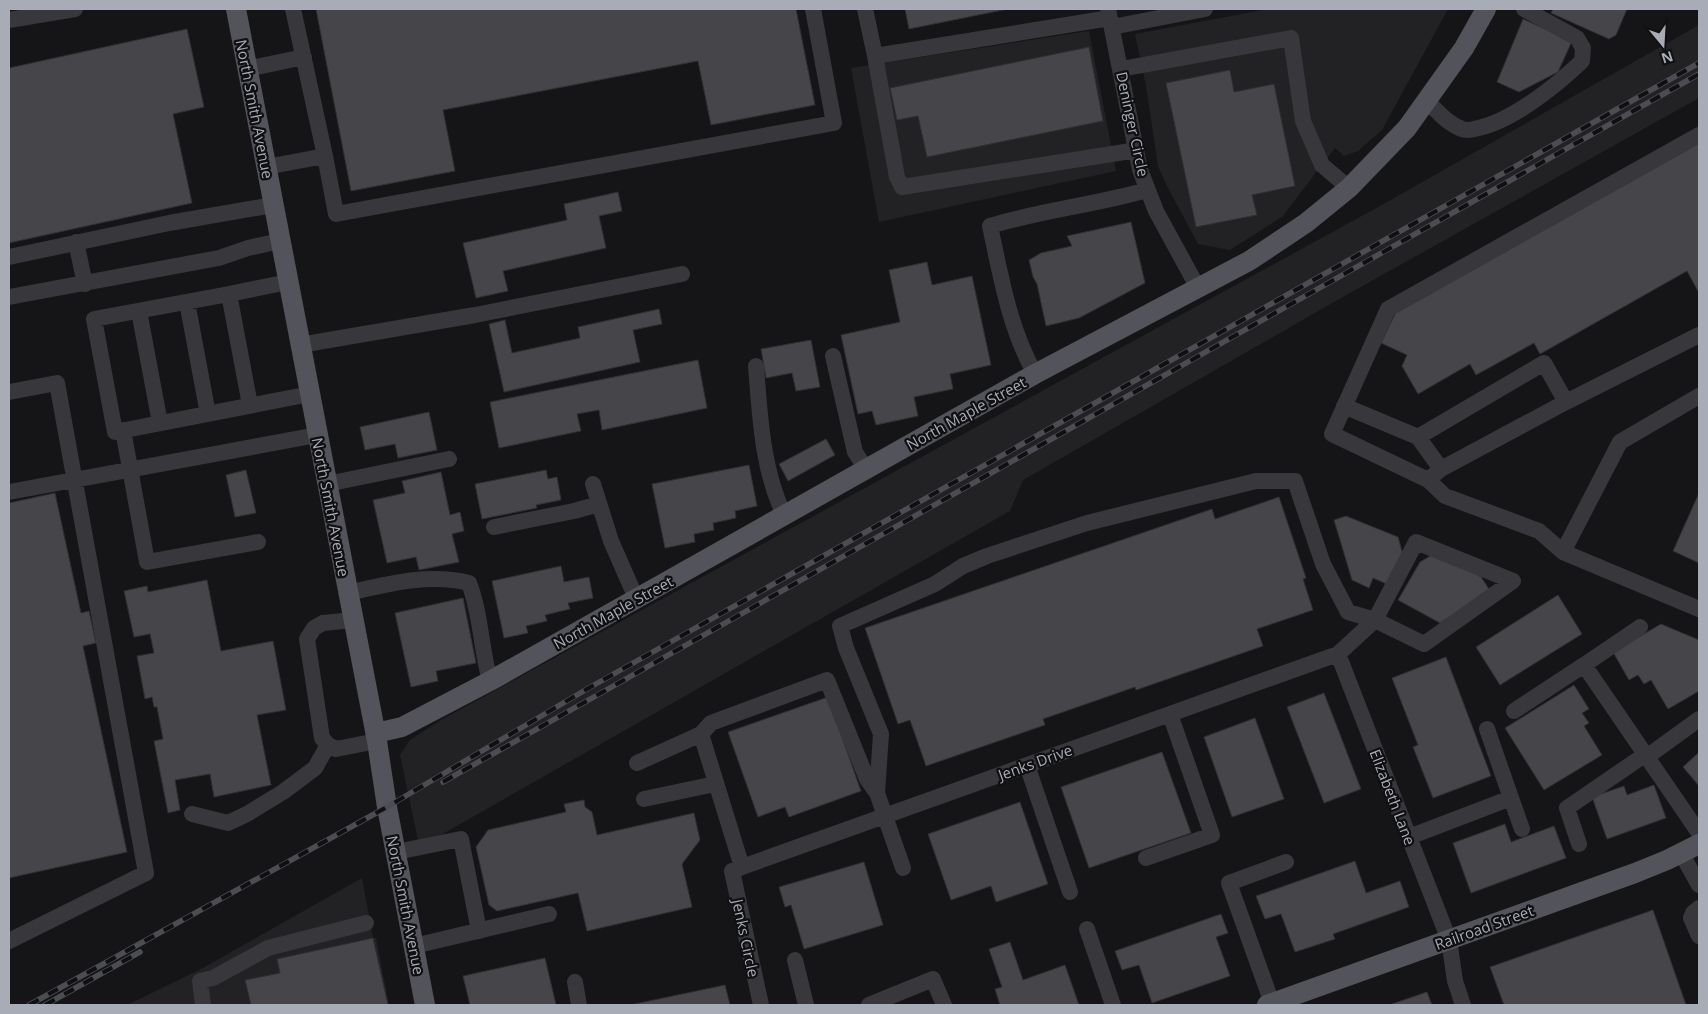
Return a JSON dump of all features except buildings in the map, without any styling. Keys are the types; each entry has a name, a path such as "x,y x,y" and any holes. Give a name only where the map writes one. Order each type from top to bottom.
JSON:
{"main road":[{"name":"North Smith Avenue","path":"236,9 377,737 387,807 425,1005"},
{"name":"North Maple Street","path":"377,737 402,727 490,681 1036,374 1250,261 1306,223 1349,188 1407,128 1464,48 1486,9"},
{"name":"Railroad Street","path":"1270,1004 1635,873 1699,844"}],"street":[{"path":"9,20 76,9"},
{"path":"293,9 336,214 834,123 813,9"},
{"path":"864,9 875,56 897,177 902,187 1137,150"},
{"path":"875,56 1110,18 1205,9"},
{"path":"1427,101 1448,122 1464,130 1484,127 1521,109 1566,77 1582,61 1583,48 1577,38 1524,9"},
{"name":"Deninger Circle","path":"1110,18 1140,170 1156,211 1198,288"},
{"path":"1121,69 1291,38 1303,121 1322,164 1349,188"},
{"path":"247,68 304,57"},
{"path":"1699,135 1388,309 1332,434 1428,480 1445,496 1539,531 1564,552 1699,609"},
{"path":"266,167 325,156"},
{"path":"1036,374 1023,352 1007,305 990,226 1022,216 1112,200 1147,190"},
{"path":"9,257 169,223 273,205"},
{"path":"9,298 219,258 248,248 280,241"},
{"path":"76,242 85,284"},
{"path":"300,345 475,315 682,274"},
{"path":"288,282 94,319 115,432 310,394"},
{"path":"229,294 250,406"},
{"path":"187,302 208,414"},
{"path":"139,311 160,423"},
{"path":"1428,480 1441,469 1699,334"},
{"path":"833,356 855,452 866,469"},
{"path":"1418,436 1544,362 1566,402"},
{"path":"756,366 760,418 768,466 774,495 784,515"},
{"path":"9,392 57,383 146,873 9,941"},
{"path":"1564,552 1620,442 1699,396"},
{"path":"1344,406 1418,436 1441,469"},
{"path":"123,430 147,562 258,542"},
{"path":"9,492 317,435"},
{"path":"327,484 449,459"},
{"path":"877,793 881,734 846,648 840,626 935,584 963,566 987,556 1087,523 1256,481 1295,481 1323,564 1348,612 1375,620 1424,644 1512,581 1416,542 1375,620 1338,654"},
{"path":"592,484 611,540 636,598"},
{"path":"494,527 599,504"},
{"path":"348,593 409,580 453,579 470,583 474,595 486,668 490,681"},
{"path":"353,620 323,624 314,628 307,639 322,738 328,745 336,749 377,737"},
{"path":"1514,711 1640,627"},
{"name":"Jenks Drive","path":"737,869 1338,654"},
{"name":"Elizabeth Lane","path":"1338,654 1449,940 1455,982 1463,1005"},
{"path":"1584,665 1699,833"},
{"path":"636,763 701,734 711,723 827,680 867,779 877,793 903,868"},
{"path":"1146,858 1212,835 1170,714"},
{"path":"1579,844 1567,808 1699,719"},
{"path":"1487,729 1522,829"},
{"name":"Jenks Circle","path":"701,734 737,869 761,1005"},
{"path":"192,814 228,823 247,814 283,792 315,768 328,745"},
{"path":"1026,765 1070,892"},
{"path":"644,799 715,784"},
{"path":"1409,837 1512,798"},
{"path":"396,852 461,838 479,931"},
{"path":"1681,853 1699,885"},
{"path":"1270,1004 1229,883 1286,862"},
{"path":"1699,908 1693,913 1691,918 1699,936"},
{"path":"414,946 549,914"},
{"path":"203,1005 200,981 213,978 268,948 366,923"},
{"path":"1087,929 1113,1005"},
{"path":"795,960 806,1005"},
{"path":"870,1005 933,979 944,1005"},
{"path":"575,982 579,1005"}],"shaded area":[{"path":"1268,9 1448,9 1382,130 1358,151 1344,156 1335,148 1282,217 1230,250 1198,244 1158,166 1146,86 1135,34"},
{"path":"1699,25 1699,98 1334,302 1023,480 1010,511 441,835 418,840 400,755 410,740 441,720 1380,206"},
{"path":"1089,31 1116,171 879,222 851,68"},
{"path":"362,878 373,938 376,938 389,1005 127,1005 201,969"}],"railway":[{"path":"29,1005 387,807 587,689 1699,63"},
{"path":"443,782 1699,74"},
{"path":"45,1005 140,952"}]}
